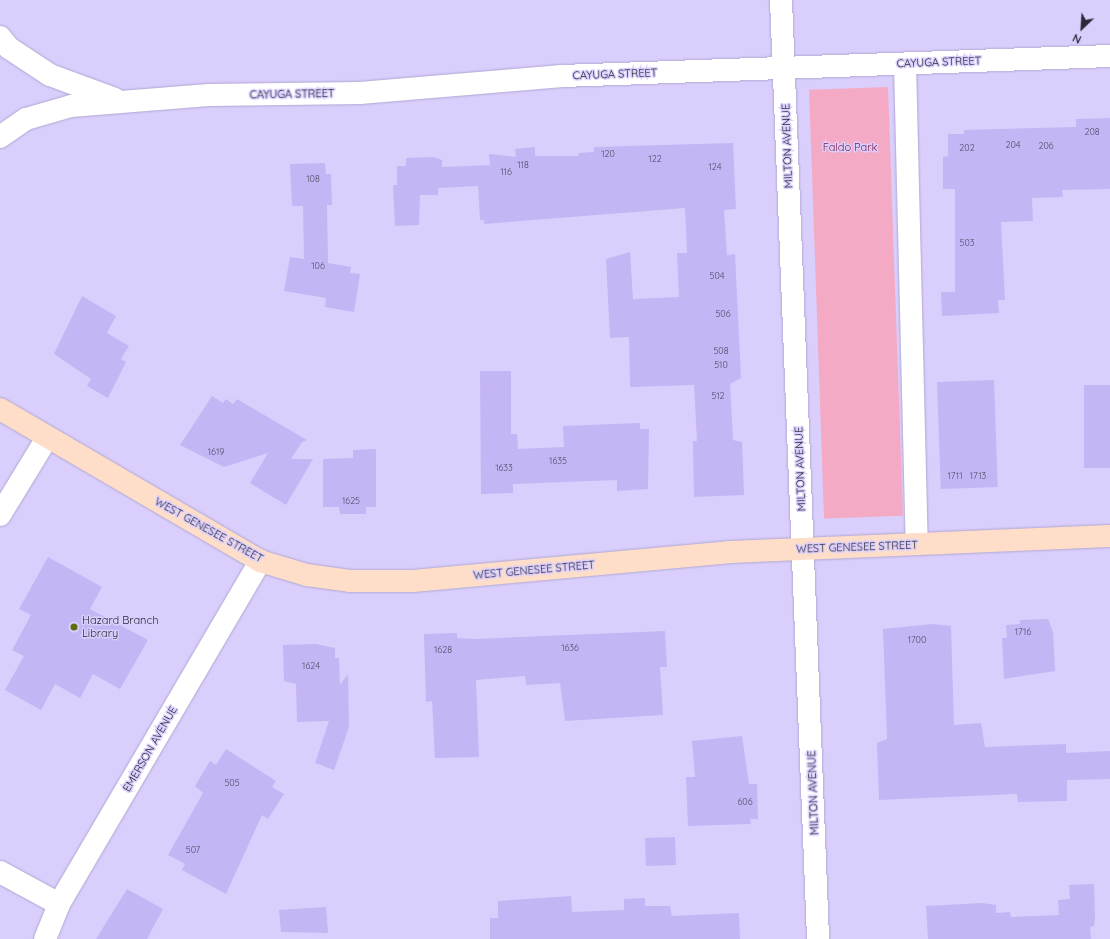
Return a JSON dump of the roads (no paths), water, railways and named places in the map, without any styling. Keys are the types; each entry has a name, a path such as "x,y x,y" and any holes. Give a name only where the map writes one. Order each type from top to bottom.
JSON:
{"main road":[{"name":"WEST GENESEE STREET","path":"0,409 47,438 260,561 307,575 350,581 413,582 729,552 1110,536"}],"street":[{"name":"MILTON AVENUE","path":"781,0 804,549 818,939"},
{"name":"CAYUGA STREET","path":"0,37 9,48 50,75 121,102"},
{"name":"CAYUGA STREET","path":"0,137 26,119 71,106 209,95 360,93 562,76 1110,56"},
{"path":"905,64 917,544"},
{"path":"0,515 47,438"},
{"name":"EMERSON AVENUE","path":"45,939 59,904 260,561"},
{"path":"0,872 59,904"}],"place":[{"name":"Hazard Branch Library","path":"74,627"}],"park label":[{"name":"Faldo Park","path":"850,147"}]}
